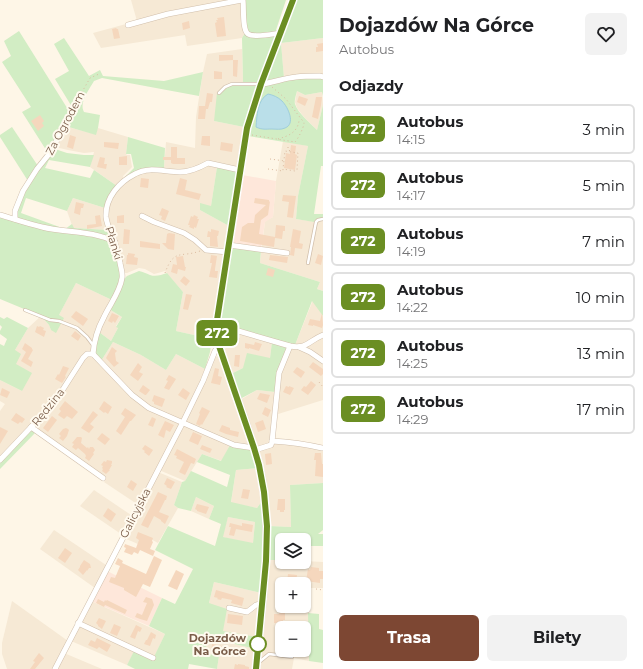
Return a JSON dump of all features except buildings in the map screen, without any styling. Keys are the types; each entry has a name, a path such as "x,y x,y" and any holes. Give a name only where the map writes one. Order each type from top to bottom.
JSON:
{"street":[{"path":"128,25 168,14 243,0 244,27 249,35 254,36 280,33"},
{"path":"256,667 266,561 267,526 264,492 259,465 220,349 217,336 217,320 247,128 264,84 292,0"},
{"path":"264,84 296,77 323,77"},
{"name":"Za Ogrodem","path":"15,219 15,211 23,191 37,169 54,148 60,131"},
{"name":"Płanki","path":"93,354 94,345 104,317 117,292 123,276 117,250 106,218 106,209 113,192 122,183 135,174 146,170 180,172 197,169 208,163 240,170"},
{"path":"0,215 43,228 83,232 107,238 114,242"},
{"path":"142,216 184,233 205,249 211,251 228,252"},
{"path":"229,245 287,253"},
{"path":"217,327 228,328 290,346 299,347 305,346 323,335"},
{"path":"93,354 132,395 148,408 234,445 254,449 271,445 279,373 290,346"},
{"path":"299,347 310,352 323,362"},
{"name":"Galicyjska","path":"55,669 183,422 203,381 213,356 220,349"},
{"name":"Rędzina","path":"0,460 60,394 83,358 87,354 93,354"},
{"path":"31,427 103,478"},
{"path":"272,441 310,445 322,448"},
{"path":"229,608 247,612 254,606 262,603"},
{"path":"78,623 153,658"}],"lane":[{"path":"218,93 225,87 232,84 264,84"},
{"path":"308,263 316,222 318,220 323,220"},
{"path":"25,310 50,320 59,321 78,328 94,345"},
{"path":"256,667 269,654 275,655"}],"path":[{"name":"Za Ogrodem","path":"60,131 90,78 99,74"},
{"path":"246,134 293,142 296,141 304,124 286,99 264,84"},
{"path":"277,140 292,133 297,128 299,121 302,120"},
{"path":"288,147 288,150 291,152"},
{"path":"268,169 283,171 283,169 294,171 297,170 298,153 284,151 283,169"},
{"path":"270,159 284,161"},
{"path":"165,273 169,263 175,257 196,253 205,249"},
{"path":"319,382 323,387"},
{"path":"316,589 323,590"}],"shaded area":[{"path":"131,0 242,0 245,33 242,38 187,46 185,35 101,48 93,33 137,21"},
{"path":"323,38 323,76 284,78 281,43"},
{"path":"242,49 243,83 214,121 244,127 237,168 208,162 197,168 180,171 164,169 166,142 195,148 196,117 207,54"},
{"path":"297,91 305,95 322,92 323,105 317,130 297,108 295,102"},
{"path":"64,126 95,134 98,128 128,137 126,154 130,155 132,167 123,176 124,180 117,186 90,167 94,152 84,153 55,147"},
{"path":"283,141 308,146 298,196 296,219 316,222 323,221 323,291 317,289 320,282 260,263 265,221 273,217 276,181"},
{"path":"208,165 217,167 211,206 200,210 229,226 224,251 207,249 183,233 206,252 225,254 212,339 176,331 183,292 165,271 154,274 145,269 139,268 127,273 124,272 110,229 107,209 114,192 126,182 145,171 180,173"},
{"path":"242,175 276,181 273,217 265,222 261,248 230,244"},
{"path":"73,198 105,208 108,230 73,228 67,211"},
{"path":"76,283 112,300 92,353 87,353 59,393 0,459 0,411 5,404 0,401 0,380 22,391 16,364 15,350 28,328 41,316 49,325 51,330"},
{"path":"313,300 323,316 323,334 304,345 295,345"},
{"path":"109,309 122,317 116,326 118,328 111,341 99,332"},
{"path":"228,330 272,342 270,358 231,374 223,352 228,345"},
{"path":"323,336 323,360 305,347"},
{"path":"113,342 141,355 166,370 176,354 205,369 182,420 149,409 181,423 137,504 104,482 106,479 33,427 84,359 88,355 101,361"},
{"path":"290,347 298,348 309,353 323,363 323,400 275,415 280,375"},
{"path":"217,356 221,358 252,446 234,444 184,422"},
{"path":"257,390 275,392 269,444 255,449 240,400"},
{"path":"183,424 230,445 222,461 202,454 185,481 159,470"},
{"path":"273,443 289,443 323,450 323,483 290,485 291,527 269,526 268,499 257,451"},
{"path":"258,468 264,498 257,508 231,503 236,470"},
{"path":"158,472 182,482 174,505 178,508 158,543 147,537 138,544 124,538"},
{"path":"94,490 131,515 121,534 80,506"},
{"path":"196,497 214,506 209,519 191,511"},
{"path":"228,517 255,522 253,544 222,537"},
{"path":"54,530 106,565 95,588 40,549"},
{"path":"269,560 275,560 275,569 311,569 311,561 323,562 323,588 311,588 311,577 275,577 275,613 309,613 309,621 275,621 275,657 309,657 309,661 294,658 292,669 257,669"},
{"path":"107,571 162,598 149,626 91,601"},
{"path":"214,582 261,593 256,637 223,631 209,603"},
{"path":"12,601 68,641 53,669 7,669 2,654 2,643"},
{"path":"91,601 165,634 153,660 134,652 127,665 71,641"},
{"path":"208,638 256,649 254,669 217,669 219,656 205,653"},
{"path":"64,653 102,669 57,669"}],"green space":[{"path":"245,0 286,0 275,33 250,34 245,27"},
{"path":"295,0 323,0 323,38 281,43"},
{"path":"19,31 69,111 72,107 55,79 69,71 54,44 64,38 89,76 100,70 103,76 164,81 203,72 199,96 102,78 94,81 85,96 83,108 84,112 100,115 96,135 62,125 48,153 22,112 31,107 2,62 11,56 4,41"},
{"path":"245,33 276,35 257,85 244,127 214,121 217,93 225,86 243,83 242,38"},
{"path":"281,43 284,78 265,83"},
{"path":"297,78 323,78 323,96 322,92 305,95 297,91 295,101 295,104 304,118 317,130 323,105 323,166 321,166 314,214 323,214 323,218 315,220 314,222 296,219 298,196 308,146 248,136 263,85"},
{"path":"12,127 38,166 28,181 0,137 0,135"},
{"path":"128,137 165,148 164,169 146,169 125,177 134,168 131,154 126,154"},
{"path":"55,149 67,153 94,155 90,167 49,160 45,168 90,178 94,170 117,186 105,208 73,198 67,211 26,198 21,213 65,229 72,224 74,228 108,230 116,250 121,279 112,300 76,283 59,315 64,318 56,333 51,330 49,325 41,316 0,299 0,216 16,220 25,191"},
{"path":"217,167 237,171 229,226 200,210 200,203 211,206"},
{"path":"230,247 261,250 260,263 320,282 317,289 323,291 323,316 312,301 295,345 219,324"},
{"path":"139,271 154,276 167,273 183,292 176,331 212,339 205,369 176,354 166,370 141,355 113,342 101,361 94,353 99,332 111,341 118,328 116,327 122,317 109,309 124,279 127,276"},
{"path":"0,317 4,319 7,317 28,328 15,350 21,354 16,364 32,373 22,391 0,380 0,344 4,346 7,339 0,334 2,327 0,325"},
{"path":"272,342 288,347 275,392 257,390 240,399 231,374 243,368 247,353 270,358"},
{"path":"31,430 35,433 0,469 0,463"},
{"path":"230,445 253,449 258,468 236,470 231,502 257,508 264,498 265,543 261,593 214,582 209,603 227,609 223,631 257,637 256,649 208,638 205,653 219,656 217,669 189,664 188,669 135,669 127,665 134,651 153,659 165,634 149,626 162,598 175,604 193,569 155,550 168,526 215,546 221,524 209,519 214,506 196,497 191,511 178,508 174,505 182,482 185,481 191,471 227,487 230,475 197,462 202,454 221,461","holes":["228,517 255,522 253,543 223,537"]},
{"path":"323,483 323,530 318,534 323,534 323,546 311,546 311,533 275,533 275,560 269,560 269,526 291,527 290,485"},
{"path":"308,613 319,614 319,629 323,630 323,663 309,661 309,657 311,657 311,621 308,621"}],"water":[{"path":"268,94 279,98 287,107 290,115 290,123 285,128 260,129 256,127 257,113 260,104 264,97"}],"bus line":[{"name":"272","path":"256,669 266,561 267,526 264,492 254,448 219,346 217,336 217,320 247,128 261,84 293,0"}],"place":[{"name":"Dojazdów Na Górce","path":"258,644"}]}
